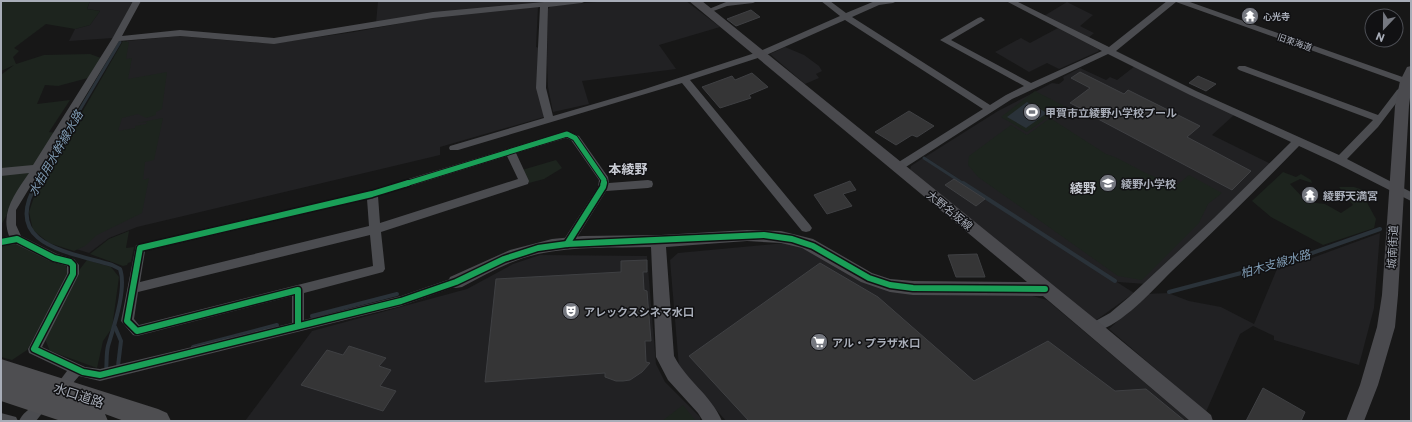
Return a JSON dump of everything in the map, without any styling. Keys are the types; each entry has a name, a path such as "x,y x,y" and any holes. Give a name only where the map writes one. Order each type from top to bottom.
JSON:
{"highway":[{"name":"水口道路","path":"1,369 158,421"},
{"name":"水口道路","path":"1,390 95,421"}],"street":[{"path":"137,1 116,39 11,210 9,219 10,229 17,239 54,258 70,262 73,265 73,274 34,349 83,372 105,374 401,301 456,282 521,253 538,248 567,244 779,236 819,248 876,281 896,287 1045,289"},
{"path":"116,39 180,34 274,41 433,15 582,1"},
{"name":"大野名坂線","path":"696,1 1094,328 1204,421"},
{"path":"708,11 726,4 753,1"},
{"path":"825,1 846,17 989,109"},
{"path":"866,1 877,3"},
{"path":"454,148 684,79 761,54 877,3 893,1"},
{"path":"1010,1 1204,98 1340,160 1411,196"},
{"path":"898,168 989,109 1030,86 1108,51 1129,37 1172,1"},
{"name":"旧東海道","path":"1179,1 1408,81"},
{"path":"544,4 541,88 549,120"},
{"path":"980,24 944,40 1030,86"},
{"path":"1242,68 1379,119"},
{"path":"684,79 806,228"},
{"path":"1340,160 1362,139 1408,81"},
{"name":"城南街道","path":"1356,421 1369,385 1386,327 1390,294 1396,188 1408,81"},
{"path":"559,117 567,134 575,138 604,180 603,187 567,244"},
{"path":"372,194 379,269 137,331 127,321 140,248 372,194 567,134"},
{"path":"1094,328 1107,321 1133,301 1248,193 1298,141"},
{"path":"133,288 376,229 524,181 510,151"},
{"path":"1,172 37,168"},
{"path":"603,187 648,184"},
{"path":"1,242 17,239"},
{"path":"658,241 665,357 674,374 705,407 713,421"},
{"path":"298,290 298,326"},
{"path":"68,379 77,369"},
{"path":"1,419 12,421"}],"shaded area":[{"path":"1,1 90,1 87,9 100,11 90,25 75,29 46,24 14,48 19,51 13,57 16,64 44,55 90,54 101,58 88,78 58,86 45,85 37,104 70,100 49,132 56,133 34,167 1,171 1,75 14,65 1,71"},
{"path":"90,1 133,1 113,38 69,41 75,29 90,25 100,11 87,9"},
{"path":"378,1 564,1 436,13 376,23"},
{"path":"608,1 686,1 720,27 659,45 676,69 582,81 589,104 553,112 548,87 548,9 551,6"},
{"path":"1067,2 1093,15 1080,26 1094,33 1088,38 1044,16"},
{"path":"538,7 536,47 539,48 538,88 544,117 440,147 440,155 137,227 109,238 89,253 50,241 45,177 127,41 179,36 259,43 284,42 354,32 446,15"},
{"path":"1058,28 1098,49 1099,51 1059,69 1047,63 1029,72 995,52 1021,38 1030,43"},
{"path":"123,41 129,42 126,59 132,58 128,79 167,72 162,109 156,112 156,115 146,118 138,114 122,118 118,131 135,128 135,126 146,124 147,122 137,123 163,118 154,160 145,162 143,180 149,178 142,213 97,235 85,246 74,251 49,243 33,230 29,212 35,194"},
{"path":"785,47 804,55 819,66 822,71 816,74 819,78 805,84 770,54"},
{"name":"綾野小学校","path":"1135,66 1234,115 1212,135 1271,164 1146,284 1118,282 925,157 998,111 1052,83 1059,84 1064,80 1063,77 1080,68 1106,80 1110,77 1117,80"},
{"name":"甲賀市立綾野小学校プール","path":"1035,91 1066,107 1065,109 1062,107 1027,132 1001,117"},
{"path":"1027,102 1047,113 1026,128 1007,117"},
{"path":"1050,118 1106,154 1150,175 1176,186 1189,175 1222,193 1208,204 1199,223 1142,280 1118,276 978,177 968,165 969,156 1011,125 1027,135"},
{"path":"923,158 1134,293 1095,321 910,170 911,166"},
{"path":"556,160 562,168 544,179 529,183 522,170"},
{"path":"33,170 1,225 1,173"},
{"path":"1283,172 1296,177 1301,174 1311,180 1312,183 1300,179 1290,184 1307,202 1325,204 1341,213 1353,205 1339,187 1354,187 1366,191 1365,199 1376,219 1374,228 1323,245 1271,217 1252,201"},
{"path":"129,231 126,248 134,247 131,262 127,265 123,266 90,254 109,239"},
{"path":"1380,233 1374,308 1359,365 1274,340 1274,336 1253,326 1240,334 1206,412 1109,329 1146,294 1168,293 1189,301 1221,307 1254,324 1277,269 1290,266"},
{"path":"1,243 17,244 65,264 70,274 27,350 12,360 1,357"},
{"name":"アル・プラザ水口","path":"785,243 806,248 861,280 1029,295 1047,300 1190,421 726,421 679,367 670,260 678,253"},
{"path":"540,255 647,256 656,364 665,382 700,417 700,421 245,421 312,331 467,289 513,264"},
{"path":"87,260 111,267 119,277 112,328 103,341 97,368 50,351 44,337 80,269"},
{"path":"683,405 696,421 662,421"}],"building":[{"path":"751,10 760,17 736,26 727,19"},
{"path":"1080,72 1124,94 1128,90 1200,126 1187,137 1251,171 1232,190 1083,111 1084,110 1070,103 1090,88 1071,78"},
{"path":"752,73 768,87 749,95 751,98 720,108 702,87 732,76 735,80"},
{"path":"1198,76 1216,84 1206,91 1189,83"},
{"path":"909,111 934,126 917,137 912,135 896,145 875,132"},
{"path":"954,179 985,199 976,206 945,185"},
{"path":"850,181 856,190 843,194 852,206 827,214 814,195"},
{"path":"977,254 985,277 956,277 948,255"},
{"name":"アレックスシネマ水口","path":"647,260 647,272 643,272 644,290 647,291 651,341 645,341 646,362 650,363 642,372 630,380 623,381 616,381 605,377 605,373 485,382 496,279 621,272 621,261"},
{"name":"アル・プラザ水口","path":"820,263 878,297 974,381 1048,341 1115,391 1146,389 1185,421 749,421 689,356"},
{"path":"349,346 386,358 379,366 391,370 380,386 396,391 383,411 301,385 327,350 343,355"},
{"path":"1263,388 1305,412 1301,421 1246,421"}],"waterway":[{"name":"水柏用水幹線水路","path":"36,184 120,42"},
{"path":"924,158 964,184"},
{"name":"水柏用水幹線水路","path":"37,183 28,204 27,220 33,233 44,242 60,250 112,265 120,269 122,277 121,296 107,349 106,371"},
{"path":"963,183 1115,281"},
{"name":"柏木支線水路","path":"1169,292 1298,258 1380,229"},
{"name":"柏木支線水路","path":"312,316 397,294"},
{"name":"柏木支線水路","path":"193,347 277,325"},
{"name":"柏木支線水路","path":"115,327 121,341 118,366 120,366"}],"cycle path":[{"path":"298,326 298,290 137,331 127,321 140,248 372,194 567,134 575,138 604,180 603,187 567,244"},
{"path":"1,242 17,239 54,258 70,262 73,265 73,274 34,349 83,372 100,375 401,301 456,282 504,259 538,248 567,244 764,235 792,239 806,243 827,253 869,278 881,283 899,287 1045,289"}],"place":[{"name":"心光寺","path":"1250,16"},
{"name":"甲賀市立綾野小学校プール","path":"1032,112"},
{"name":"綾野小学校","path":"1108,183"},
{"name":"綾野天満宮","path":"1310,195"},
{"name":"アレックスシネマ水口","path":"571,311"},
{"name":"アル・プラザ水口","path":"819,342"}],"district":[{"name":"本綾野","path":"628,169"},
{"name":"綾野","path":"1083,188"}]}
